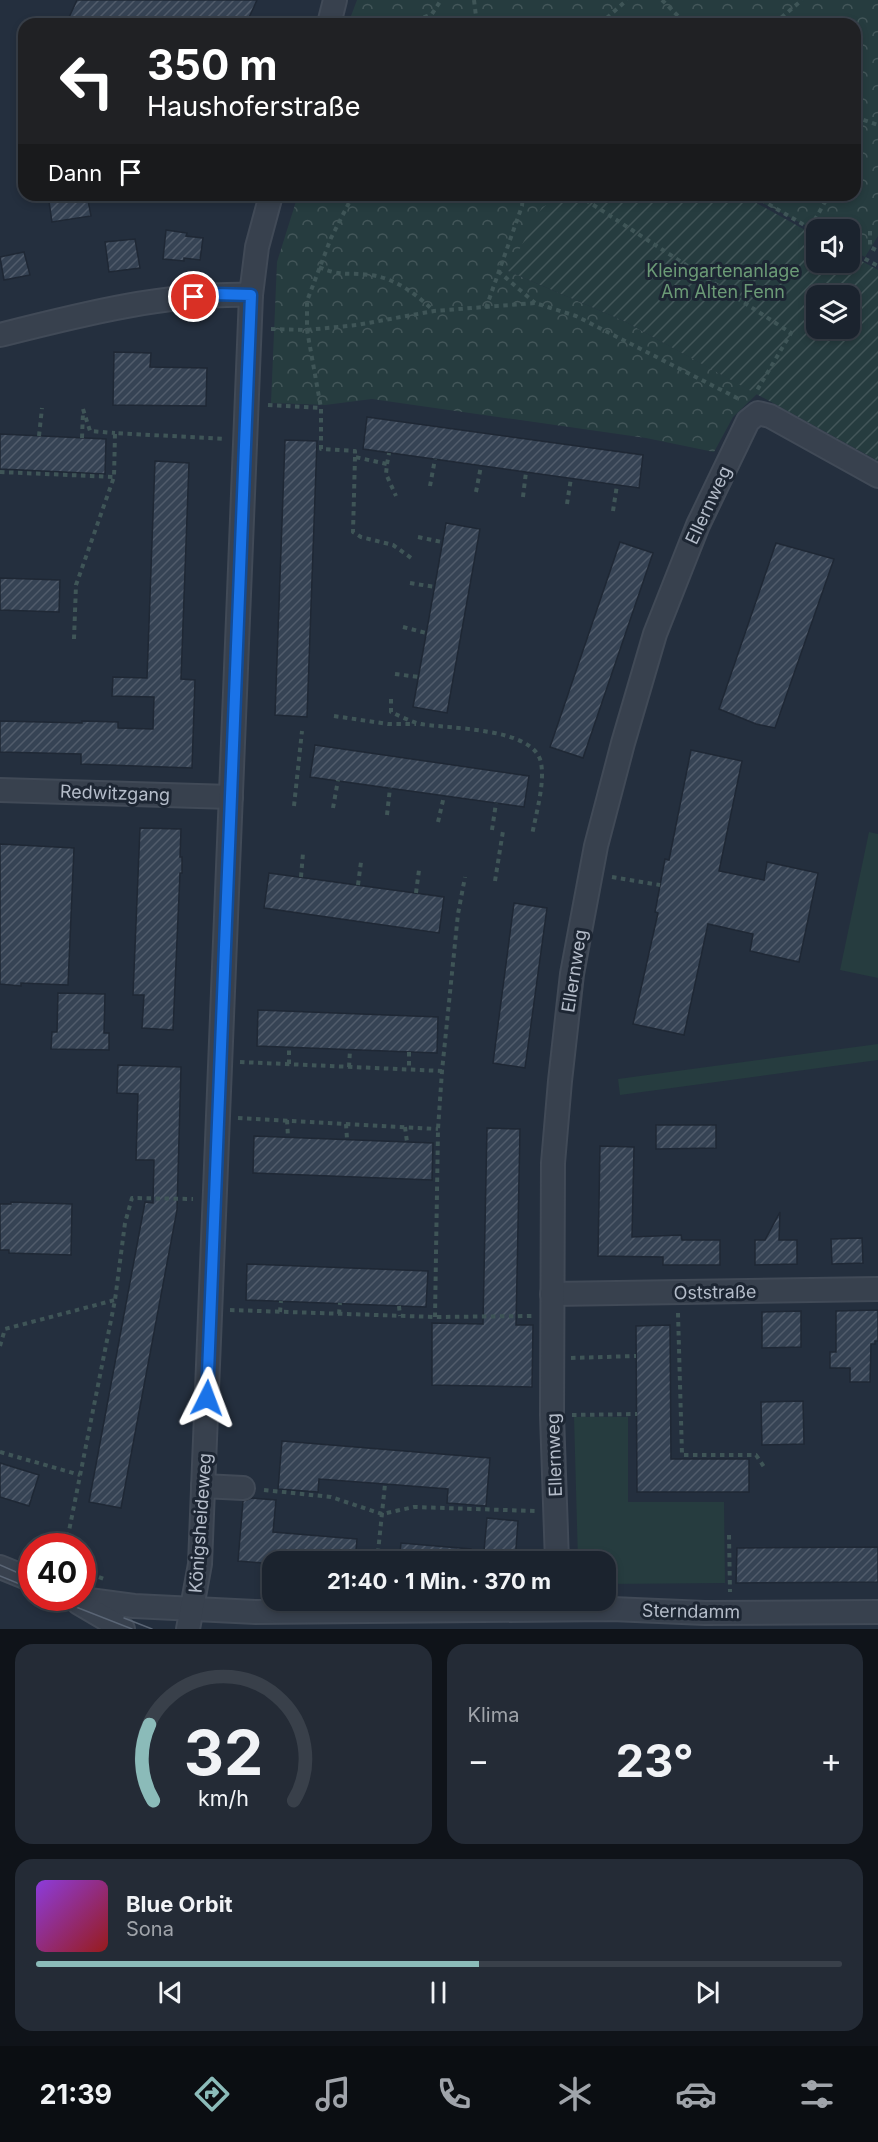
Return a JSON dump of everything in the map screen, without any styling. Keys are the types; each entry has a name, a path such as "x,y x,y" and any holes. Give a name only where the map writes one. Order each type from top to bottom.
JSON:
{"street":[{"path":"330,18 335,0"},
{"name":"Königsheideweg","path":"191,1619 200,1563 212,1309 251,295 257,247 269,201"},
{"path":"0,335 77,315 138,303 213,294 251,295"},
{"path":"753,408 878,476"},
{"name":"Ellernweg","path":"557,1551 552,1415 553,1163 572,974 596,846 622,743 655,634 698,525 753,408"},
{"name":"Redwitzgang","path":"0,790 231,797"},
{"name":"Oststraße","path":"552,1305 677,1292 878,1289"},
{"path":"203,1486 243,1488"},
{"path":"0,1567 18,1575"},
{"name":"Sterndamm","path":"96,1601 134,1606 191,1619 256,1612 299,1611"},
{"name":"Sterndamm","path":"616,1608 730,1613 878,1612"},
{"name":"Sterndamm","path":"93,1611 123,1629"}],"path":[{"path":"422,18 432,14 441,0"},
{"path":"474,0 476,18"},
{"path":"607,18 627,0"},
{"path":"662,0 680,18"},
{"path":"780,18 802,0"},
{"path":"861,119 878,124"},
{"path":"350,201 331,238 307,301 307,330 321,408 321,449 355,451 353,532 361,537 393,545 414,560"},
{"path":"486,308 522,201"},
{"path":"498,271 535,303 576,316 753,408 756,393 791,333 587,201"},
{"path":"763,201 806,226"},
{"path":"815,219 825,201"},
{"path":"870,231 870,247 878,251"},
{"path":"860,256 878,266"},
{"path":"319,267 335,274 370,275 387,279 406,288 434,312"},
{"path":"250,328 307,330 357,325 434,312 535,303"},
{"path":"247,404 321,408"},
{"path":"39,436 42,408"},
{"path":"82,438 83,409 90,431 244,440"},
{"path":"74,639 76,585 114,477 115,433"},
{"path":"389,453 386,474 396,496"},
{"path":"355,458 387,464"},
{"path":"430,486 435,459"},
{"path":"476,492 481,466"},
{"path":"0,472 114,477"},
{"path":"523,497 526,472"},
{"path":"567,504 571,478"},
{"path":"613,510 617,485"},
{"path":"418,537 442,542"},
{"path":"410,583 435,587"},
{"path":"403,627 426,633"},
{"path":"395,674 419,677"},
{"path":"390,699 391,712 419,723"},
{"path":"334,716 388,724 419,723 465,728 512,737 535,751 541,760 543,775 532,835"},
{"path":"294,806 302,731"},
{"path":"333,808 338,780"},
{"path":"387,815 390,788"},
{"path":"438,822 444,796"},
{"path":"492,830 496,803"},
{"path":"495,881 503,831"},
{"path":"301,877 303,854"},
{"path":"358,885 361,862"},
{"path":"416,893 419,870"},
{"path":"435,1317 438,1129 458,914 465,877"},
{"path":"624,879 660,885"},
{"path":"289,1048 289,1064"},
{"path":"349,1067 350,1050"},
{"path":"409,1052 409,1069"},
{"path":"221,1061 442,1071"},
{"path":"219,1116 438,1129"},
{"path":"287,1120 288,1137"},
{"path":"346,1124 347,1139"},
{"path":"405,1127 407,1142"},
{"path":"69,1533 115,1300 124,1223 132,1198 216,1200"},
{"path":"677,1292 682,1455 756,1455 764,1467"},
{"path":"0,1346 5,1329 115,1300"},
{"path":"280,1312 281,1301"},
{"path":"339,1314 340,1304"},
{"path":"212,1309 435,1317 552,1305"},
{"path":"399,1306 400,1316"},
{"path":"552,1358 636,1356"},
{"path":"552,1415 637,1414"},
{"path":"0,1452 80,1475"},
{"path":"378,1551 385,1484"},
{"path":"243,1488 331,1497 382,1514 414,1507 520,1511"},
{"path":"729,1535 730,1613"}],"green space":[{"path":"357,0 878,0 878,236 865,257 860,254 860,219 806,219 806,226 759,201 861,201 861,18 350,18"},
{"path":"296,201 561,201 508,271 624,321 757,394 733,417 714,452 646,438 372,399 325,405 271,403 277,262"},
{"name":"Kleingartenanlage Am Alten Fenn","path":"556,201 753,201 806,230 806,273 860,273 860,260 878,270 878,461 624,321 508,271 542,207"},
{"path":"869,832 878,834 878,978 840,970"},
{"path":"878,1044 878,1060 620,1095 618,1079"},
{"path":"574,1417 628,1417 628,1502 724,1502 725,1583 616,1584 616,1551 578,1551"}],"building":[{"path":"77,0 257,0 249,18 69,18"},
{"path":"49,201 88,201 91,216 52,222"},
{"path":"166,230 203,238 200,260 163,259"},
{"path":"135,239 140,268 109,272 105,242"},
{"path":"24,252 30,275 4,280 0,257"},
{"path":"114,352 151,353 150,367 207,368 206,406 113,405"},
{"path":"367,417 643,455 639,488 363,449"},
{"path":"0,434 106,439 105,474 0,469"},
{"path":"285,440 317,441 307,717 275,715"},
{"path":"155,461 189,463 181,679 195,680 192,768 81,764 81,754 0,752 0,721 118,722 118,728 153,729 154,697 112,696 113,677 147,678"},
{"path":"446,523 480,529 447,713 413,707"},
{"path":"620,542 653,553 583,758 550,747"},
{"path":"776,543 834,559 775,728 756,724 719,709"},
{"path":"0,578 60,580 59,612 0,610"},
{"path":"315,745 529,776 524,807 310,777"},
{"path":"691,750 742,761 719,871 764,880 767,862 818,873 799,962 750,951 753,934 708,924 684,1035 633,1024 658,913 655,912 665,859 669,860"},
{"path":"140,828 181,829 182,873 180,873 173,1030 142,1028 144,995 133,995"},
{"path":"0,844 74,848 68,985 0,984"},
{"path":"269,873 444,897 439,933 264,908"},
{"path":"514,903 547,908 525,1068 493,1063"},
{"path":"58,993 105,994 104,1033 109,1033 109,1050 51,1049 52,1032 57,1032"},
{"path":"258,1010 438,1017 437,1053 257,1046"},
{"path":"118,1065 181,1067 177,1210 121,1508 89,1502 145,1202 153,1203 154,1160 136,1160 138,1094 117,1093"},
{"path":"656,1125 716,1125 716,1148 656,1149"},
{"path":"487,1128 520,1129 516,1325 533,1325 532,1387 432,1385 432,1323 483,1324"},
{"path":"254,1136 433,1143 432,1180 253,1173"},
{"path":"600,1146 634,1147 632,1237 681,1235 682,1240 720,1240 720,1265 663,1265 663,1257 598,1256"},
{"path":"11,1202 72,1204 71,1255 9,1253 9,1250 0,1250 0,1204 11,1204"},
{"path":"780,1212 779,1240 797,1240 797,1264 755,1265 755,1240 765,1240"},
{"path":"862,1238 863,1263 832,1264 831,1239"},
{"path":"247,1264 428,1271 426,1307 246,1300"},
{"path":"878,1310 878,1341 871,1344 870,1382 850,1382 850,1368 830,1368 830,1352 836,1352 836,1311"},
{"path":"801,1311 801,1347 762,1348 762,1312"},
{"path":"670,1325 671,1459 749,1459 749,1492 637,1492 636,1326"},
{"path":"803,1401 804,1444 762,1445 761,1402"},
{"path":"282,1441 490,1458 486,1506 447,1503 448,1489 319,1479 318,1492 278,1489"},
{"path":"0,1463 39,1475 29,1506 0,1497"},
{"path":"252,1498 276,1500 273,1532 357,1539 356,1551 262,1551 262,1563 238,1561 243,1501"},
{"path":"487,1518 518,1521 516,1551 484,1551"},
{"path":"401,1543 471,1549 471,1551 400,1551"},
{"path":"878,1547 878,1582 736,1583 737,1548"}],"tram line":[{"path":"0,1565 18,1573"},
{"path":"0,1576 18,1583"},
{"path":"86,1611 132,1629"},
{"path":"124,1618 152,1629"}],"route":[{"path":"194,297 213,294 251,295 207,1398"}]}
